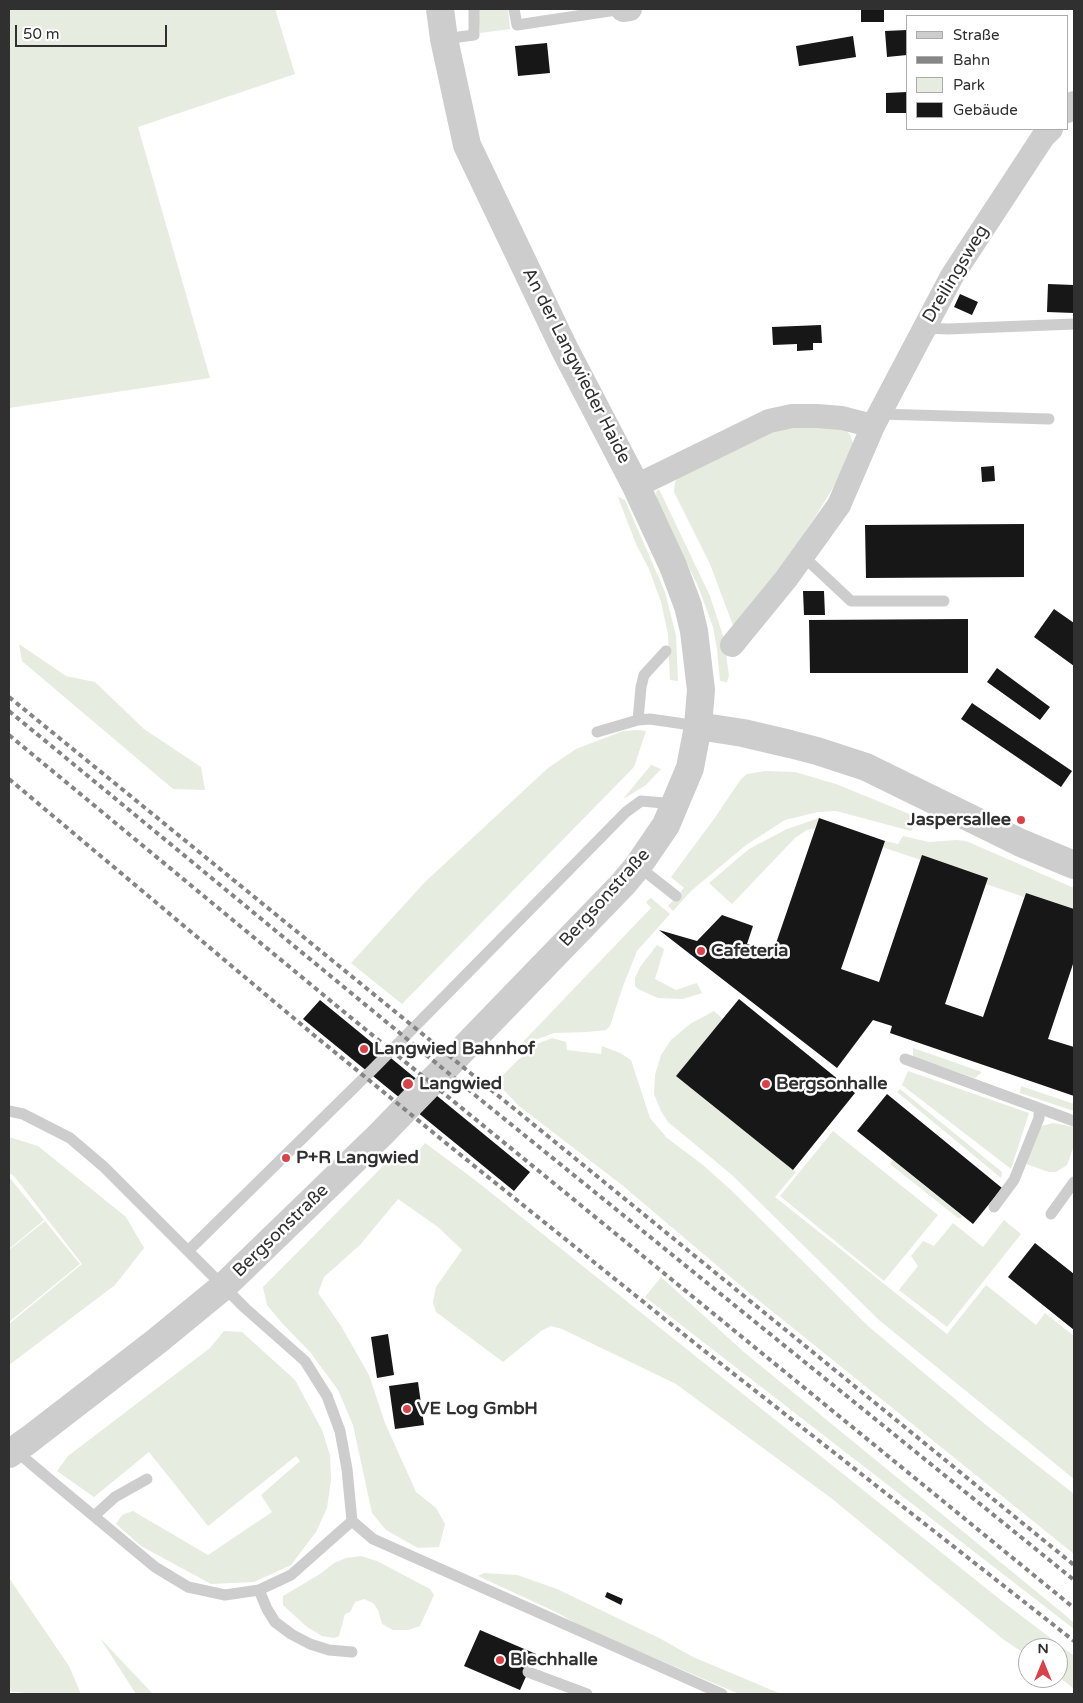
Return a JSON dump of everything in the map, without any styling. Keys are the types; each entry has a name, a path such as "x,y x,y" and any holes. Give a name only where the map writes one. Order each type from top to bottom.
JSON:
{"street":[{"name":"An der Langwieder Haide","path":"440,9 444,38 466,145 564,348 636,486 673,566 688,606 699,666 701,690 698,726"},
{"name":"Dreilingsweg","path":"732,645 786,579 839,505 876,420 952,276 1050,130"},
{"path":"636,486 769,421 792,416 876,420"},
{"path":"698,726 783,742 866,767 1014,839 1074,865"},
{"name":"Bergsonstraße","path":"9,1454 158,1341 224,1286 381,1134 623,884 638,866 666,825 676,804 690,768 698,726"}],"lane":[{"path":"444,38 474,35 474,9"},
{"path":"514,9 517,25 626,9"},
{"path":"924,328 948,329 1074,324"},
{"path":"876,420 1049,419"},
{"path":"803,556 851,601 944,601"},
{"path":"638,720 644,675 666,651"},
{"path":"597,732 638,720 658,719 698,726"},
{"path":"188,1251 387,1054 626,812 641,801 676,804"},
{"path":"638,866 676,896"},
{"path":"905,1060 1074,1121"},
{"path":"994,1207 1014,1180 1039,1118 1039,1108"},
{"name":"Bergsonstraße","path":"9,1110 24,1114 70,1138 104,1167 224,1286"},
{"path":"1051,1214 1074,1182"},
{"path":"224,1286 305,1361 327,1396 340,1431 347,1470 352,1522 373,1540 722,1694"},
{"path":"9,1445 155,1567 188,1587 225,1595 259,1590 291,1575 316,1551 352,1522"},
{"path":"94,1516 115,1497 147,1479"},
{"path":"259,1590 275,1622 291,1634 310,1644 329,1650 352,1652"},
{"path":"528,1672 587,1694"}],"green space":[{"path":"9,9 275,9 295,74 138,127 210,378 9,408"},
{"path":"478,9 508,9 510,29 480,33"},
{"path":"779,426 842,426 850,435 854,446 844,470 815,517 779,569 734,628 710,564 674,492 675,482 680,475"},
{"path":"659,489 710,596 724,639 729,676 727,682 720,681 713,627 698,586 657,503 656,492"},
{"path":"618,497 625,500 665,592 676,636 678,681 670,680 668,634 661,602"},
{"path":"19,644 66,676 95,682 144,729 201,767 205,790 173,789 22,661"},
{"path":"623,731 646,731 634,767 402,1004 351,963 425,882 548,768 576,749"},
{"path":"651,765 661,769 646,785 623,799"},
{"path":"765,771 795,772 836,784 919,818 911,831 836,811 818,812 785,820 746,845 691,891 673,911 668,906 684,888 671,877 741,779 747,774"},
{"path":"819,818 815,828 807,830 795,838 732,904 709,883 749,849 787,829"},
{"path":"903,836 929,842 966,841 1074,888 1074,909 1026,893 1024,897 986,884 987,877 922,856 921,860 882,847 885,841 898,844"},
{"path":"651,898 670,914 637,951 610,1026 606,1030 554,1033 519,1046 651,908 646,902"},
{"path":"657,945 664,949 655,979 676,990 697,983 702,993 683,999 658,998 635,986 635,978 640,967"},
{"path":"714,1011 723,1019 676,1076 796,1172 775,1197 947,1334 986,1285 1036,1325 1045,1313 1074,1336 1074,1479 879,1320 732,1175 668,1122 654,1094 655,1075 661,1055 671,1040 690,1024"},
{"path":"552,1038 566,1042 567,1050 601,1054 602,1046 620,1053 631,1060 650,1118 667,1138 703,1165 732,1191 868,1326 986,1425 1074,1494 1074,1554 747,1291 622,1185 519,1106 496,1082 537,1044"},
{"path":"913,1048 982,1072 975,1078 913,1057"},
{"path":"908,1071 1029,1113 1011,1169 902,1085"},
{"path":"1021,1086 1074,1104 1074,1111 1020,1093"},
{"path":"900,1089 1002,1172 1001,1178 897,1092"},
{"path":"1053,1123 1074,1127 1074,1146 1067,1165 1056,1172 1049,1172 1026,1164 1041,1126"},
{"path":"833,1131 938,1215 884,1281 780,1196"},
{"path":"9,1137 38,1146 126,1217 144,1248 115,1285 9,1365 9,1324 82,1264 14,1176 9,1173"},
{"path":"425,1143 475,1180 1050,1638 1018,1638 1018,1649 1004,1640 831,1498 676,1384 562,1329 551,1326 541,1331 503,1362 436,1312 433,1302 436,1287 462,1250 438,1227 398,1199 360,1245 324,1277 318,1293 341,1326 369,1375 385,1423 416,1492 436,1508 445,1524 439,1547 418,1548 386,1530 372,1513 353,1425 338,1390 310,1352 267,1305 263,1287 396,1153 417,1153"},
{"path":"893,1160 962,1216 961,1218 958,1218 890,1164"},
{"path":"9,1177 44,1220 9,1249"},
{"path":"1004,1220 1021,1234 947,1327 899,1290 918,1266 911,1256 923,1241 934,1246 953,1223 983,1247"},
{"path":"45,1221 80,1264 9,1322 9,1250"},
{"path":"661,1277 745,1353 1065,1615 1074,1623 1074,1629 645,1297"},
{"path":"224,1331 242,1332 295,1380 322,1430 330,1455 331,1480 327,1508 316,1532 291,1565 254,1582 211,1584 141,1546 116,1524 122,1515 133,1511 208,1555 272,1512 261,1495 300,1461 296,1456 208,1526 149,1452 94,1497 57,1471 68,1456 210,1348"},
{"path":"361,1556 377,1561 430,1589 434,1595 420,1626 408,1630 393,1630 382,1624 378,1610 373,1603 364,1599 355,1602 350,1612 345,1614 339,1636 334,1638 322,1636 307,1627 283,1605 283,1596 320,1574 334,1563 346,1558"},
{"path":"484,1573 517,1575 557,1589 661,1639 693,1657 781,1694 739,1694 582,1627 558,1613 478,1576"},
{"path":"9,1578 69,1666 81,1694 33,1694 9,1691"},
{"path":"100,1638 153,1694 136,1694"},
{"path":"1068,1651 1074,1656 1074,1689 1068,1684"}],"building":[{"path":"861,9 884,9 884,22 861,22"},
{"path":"906,30 906,55 887,57 885,31"},
{"path":"853,36 856,57 799,66 796,46"},
{"path":"547,43 550,73 518,76 515,46"},
{"path":"906,92 906,113 886,113 886,93"},
{"path":"1048,284 1074,285 1074,313 1047,312"},
{"path":"960,294 978,302 972,315 954,307"},
{"path":"821,325 822,343 813,343 813,350 797,351 797,344 773,345 772,327"},
{"path":"994,466 995,481 982,482 981,467"},
{"path":"1024,524 1024,577 866,578 865,525"},
{"path":"803,591 824,591 825,615 804,615"},
{"path":"1054,609 1074,623 1074,666 1034,637"},
{"path":"968,619 968,673 810,673 809,620"},
{"path":"997,668 1050,707 1040,720 987,682"},
{"path":"972,703 1072,771 1061,787 961,719"},
{"path":"819,818 885,841 841,969 879,982 922,855 988,878 945,1004 983,1017 1026,893 1074,909 1074,961 1048,1039 1074,1047 1074,1096 890,1033 892,1026 873,1020 837,1068 659,930 697,941 722,915 753,926 747,944 773,952"},
{"name":"Bergsonhalle","path":"739,999 855,1093 793,1170 676,1076"},
{"path":"320,1000 530,1172 514,1191 303,1019"},
{"path":"887,1094 1002,1188 973,1224 857,1131"},
{"path":"1035,1243 1074,1274 1074,1330 1008,1277"},
{"path":"388,1334 394,1375 377,1378 371,1337"},
{"path":"418,1382 424,1425 395,1429 389,1386"},
{"path":"607,1592 623,1599 621,1605 605,1597"},
{"name":"Blechhalle","path":"480,1630 536,1654 520,1690 464,1666"}],"railway":[{"path":"9,697 1074,1565"},
{"path":"9,711 481,1100 1074,1580"},
{"path":"9,735 338,1007 1074,1608"},
{"path":"9,779 315,1036 452,1148 697,1345 1074,1641"}],"place":[{"name":"Jaspersallee","path":"1021,820"},
{"name":"Cafeteria","path":"701,951"},
{"name":"Langwied Bahnhof","path":"364,1049"},
{"name":"Langwied","path":"408,1084"},
{"name":"Bergsonhalle","path":"766,1084"},
{"name":"P+R Langwied","path":"286,1158"},
{"name":"VE Log GmbH","path":"407,1409"},
{"name":"Blechhalle","path":"500,1660"}]}
